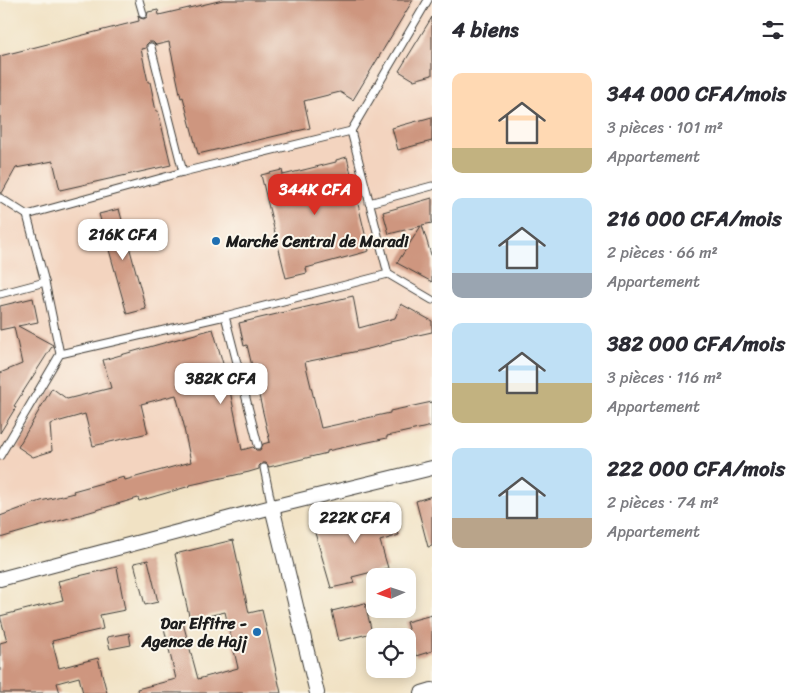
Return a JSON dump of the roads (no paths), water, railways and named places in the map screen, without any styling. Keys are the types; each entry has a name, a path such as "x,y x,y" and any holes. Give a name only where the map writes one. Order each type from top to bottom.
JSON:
{"street":[{"path":"0,579 272,507 432,468"},
{"path":"272,507 317,693"},
{"path":"422,693 432,690"}],"lane":[{"path":"139,0 142,14"},
{"path":"428,0 351,131 388,274 432,300"},
{"path":"151,47 184,172"},
{"path":"27,215 184,172 351,131"},
{"path":"369,203 432,186"},
{"path":"0,198 27,215 45,282 60,354 0,456"},
{"path":"60,354 225,316 388,274"},
{"path":"0,294 45,282"},
{"path":"225,316 258,446"},
{"path":"264,468 272,507"}],"place":[{"name":"Marché Central de Maradi","path":"216,241"},
{"name":"Dar Elfitre - Agence de Hajj","path":"257,632"}]}
